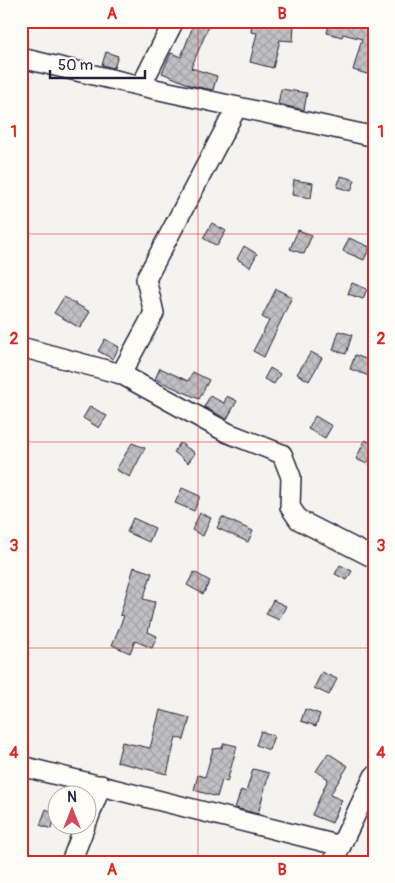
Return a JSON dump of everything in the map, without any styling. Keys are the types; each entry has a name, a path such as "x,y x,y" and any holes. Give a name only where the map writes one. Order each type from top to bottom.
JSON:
{"street":[{"path":"141,86 174,21"},
{"path":"21,58 374,138"},
{"path":"121,374 154,313 146,279 237,107"},
{"path":"21,347 121,374 228,433 282,454 291,477 290,507 299,520 374,558"},
{"path":"21,766 101,785 337,854 374,776"},
{"path":"98,793 101,785"},
{"path":"71,862 81,836"}],"building":[{"path":"195,21 211,21 191,68 217,76 213,90 193,86 162,73 171,53 181,57"},
{"path":"252,21 294,25 293,41 280,40 273,68 250,62 257,33 251,32"},
{"path":"330,21 360,21 374,25 374,76 353,70 362,39 343,34 342,37 327,33"},
{"path":"106,52 118,56 114,68 102,65"},
{"path":"281,89 307,93 304,110 278,104"},
{"path":"341,176 355,180 351,191 337,187"},
{"path":"294,180 313,183 311,198 292,195"},
{"path":"212,223 226,231 217,246 203,238"},
{"path":"298,230 312,235 304,254 290,249"},
{"path":"349,238 370,247 364,260 343,251"},
{"path":"244,246 257,254 250,267 237,259"},
{"path":"352,283 367,289 363,299 348,294"},
{"path":"276,289 292,297 264,357 253,351 269,321 262,317"},
{"path":"64,297 90,312 80,328 54,313"},
{"path":"339,331 352,335 346,354 333,350"},
{"path":"105,339 119,347 113,359 98,351"},
{"path":"311,352 322,358 309,381 297,374"},
{"path":"355,355 374,362 369,376 350,369"},
{"path":"160,368 188,381 193,372 209,380 199,399 155,379"},
{"path":"270,368 280,374 274,384 264,379"},
{"path":"210,396 224,403 227,396 237,401 227,419 204,407"},
{"path":"90,406 107,416 99,428 83,418"},
{"path":"315,416 332,426 325,438 308,429"},
{"path":"365,440 374,444 374,451 367,464 356,459"},
{"path":"132,443 145,448 130,477 116,470"},
{"path":"180,443 195,453 188,463 174,452"},
{"path":"182,488 200,496 194,511 175,503"},
{"path":"200,513 211,518 203,536 192,530"},
{"path":"222,517 253,531 248,542 217,528"},
{"path":"133,518 155,528 149,542 127,532"},
{"path":"340,565 352,571 347,580 335,574"},
{"path":"134,567 152,573 143,599 155,602 148,632 157,636 152,648 135,641 130,653 112,645 124,616 120,615"},
{"path":"194,572 210,581 203,594 187,585"},
{"path":"273,600 286,606 279,620 266,614"},
{"path":"322,672 337,679 329,695 314,688"},
{"path":"305,709 320,714 316,726 301,721"},
{"path":"160,710 190,718 184,740 176,737 167,774 117,762 122,742 150,748"},
{"path":"261,731 274,736 269,750 256,745"},
{"path":"224,743 237,746 227,782 222,780 217,797 194,790 198,775 205,777 213,749 222,748"},
{"path":"328,753 348,766 330,795 342,800 332,823 312,815 328,779 316,771"},
{"path":"253,769 269,773 258,814 235,808 241,790 246,792"},
{"path":"46,809 48,810 48,828 40,825"}]}
